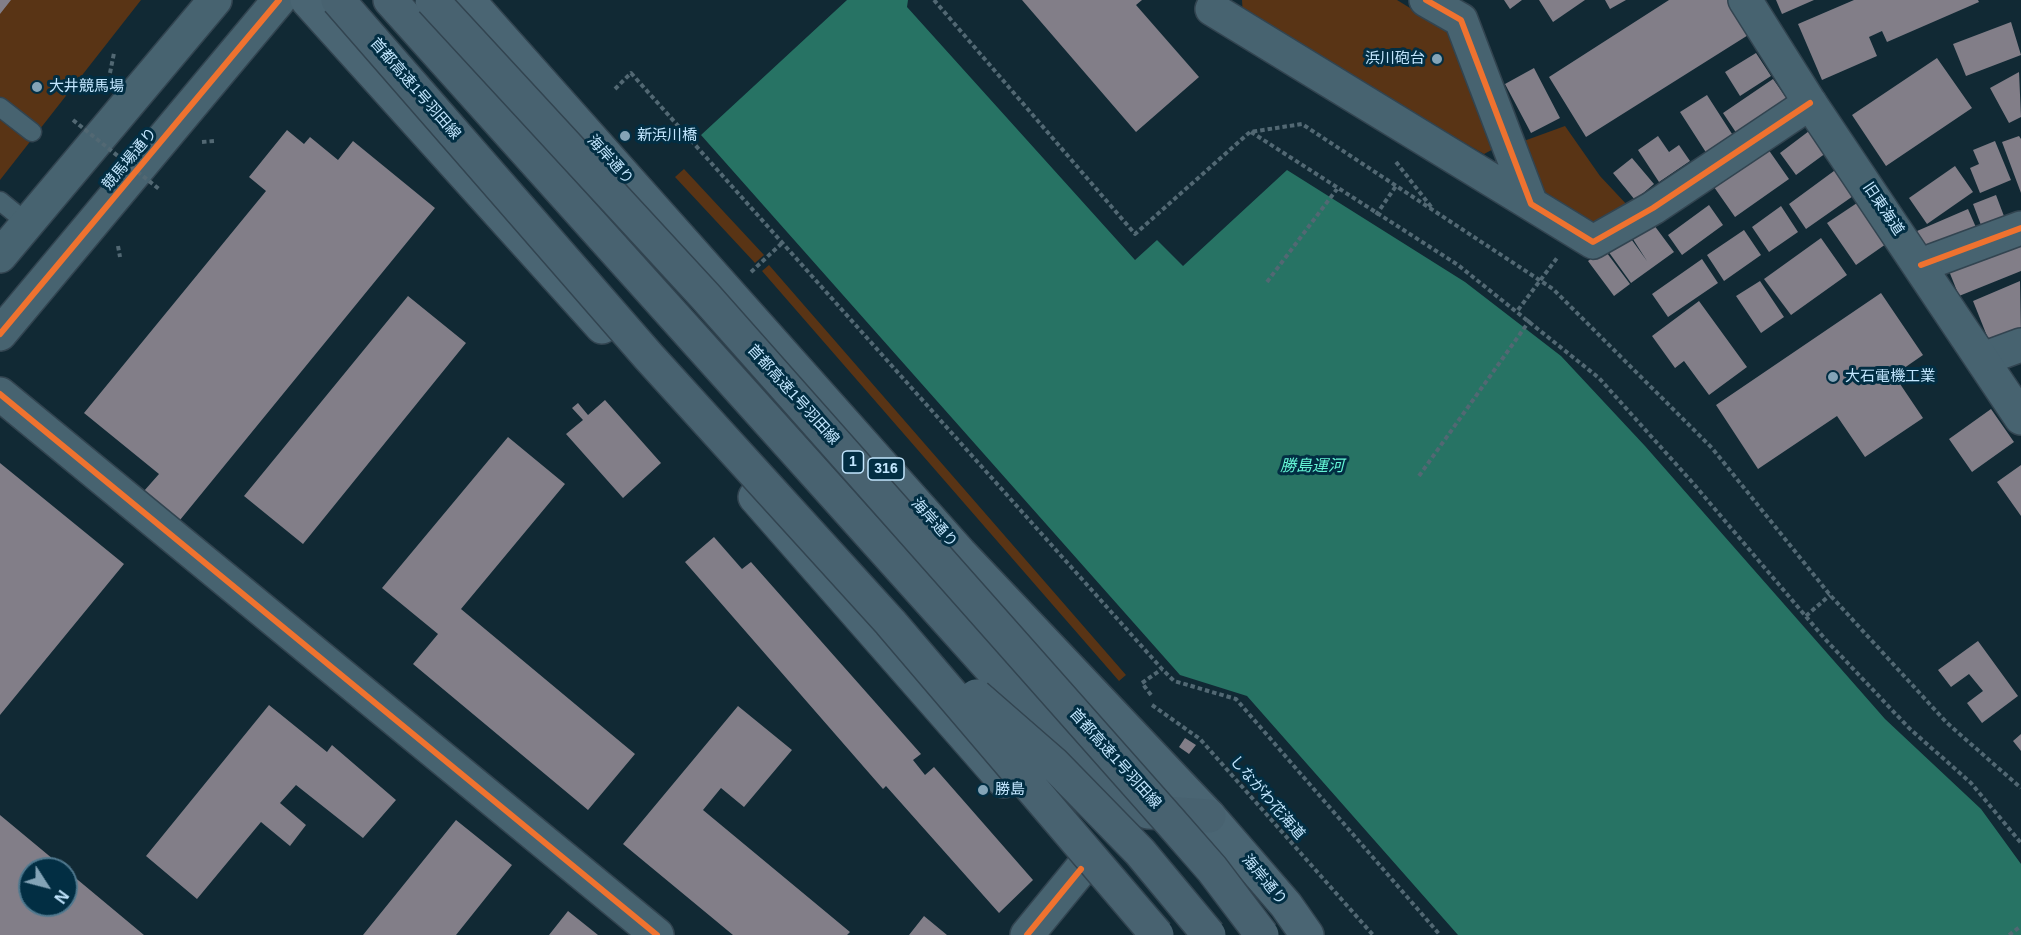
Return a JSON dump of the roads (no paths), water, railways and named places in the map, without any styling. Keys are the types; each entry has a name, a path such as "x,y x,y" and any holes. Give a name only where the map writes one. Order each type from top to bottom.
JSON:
{"highway":[{"name":"首都高速1号羽田線","path":"338,0 649,357 890,622 1157,935"},
{"path":"390,0 1002,681 1148,812 1209,816"},
{"name":"首都高速1号羽田線","path":"432,0 729,323 1212,869 1262,935"},
{"path":"890,622 1054,764 1140,852 1209,935"}],"main road":[{"path":"308,0 870,626 1136,935"},
{"name":"海岸通り","path":"468,0 960,553 1209,816 1286,905 1307,935"}],"street":[{"path":"0,256 215,0"},
{"name":"競馬場通り","path":"0,334 279,0"},
{"path":"1426,0 1461,20 1532,204"},
{"name":"旧東海道","path":"1745,0 1810,103 1921,265 2021,418"},
{"path":"1211,3 1593,242 1653,208 1810,103"},
{"path":"1921,265 2021,228"},
{"path":"1983,359 2021,345"},
{"path":"0,394 657,935"},
{"path":"1027,935 1081,869"}],"lane":[{"path":"0,107 32,132"},
{"path":"0,201 27,223"}],"water":[{"name":"勝島運河","path":"847,0 908,0 907,7 1135,260 1157,240 1183,266 1287,170 1465,282 1561,356 1645,446 1885,719 1981,809 2021,864 2021,935 1458,935 1247,696 1180,675 701,135"}],"place":[{"name":"浜川砲台","path":"1437,59"},
{"name":"大井競馬場","path":"37,87"},
{"name":"新浜川橋","path":"625,136"},
{"name":"大石電機工業","path":"1833,377"},
{"name":"勝島","path":"983,790"}]}
